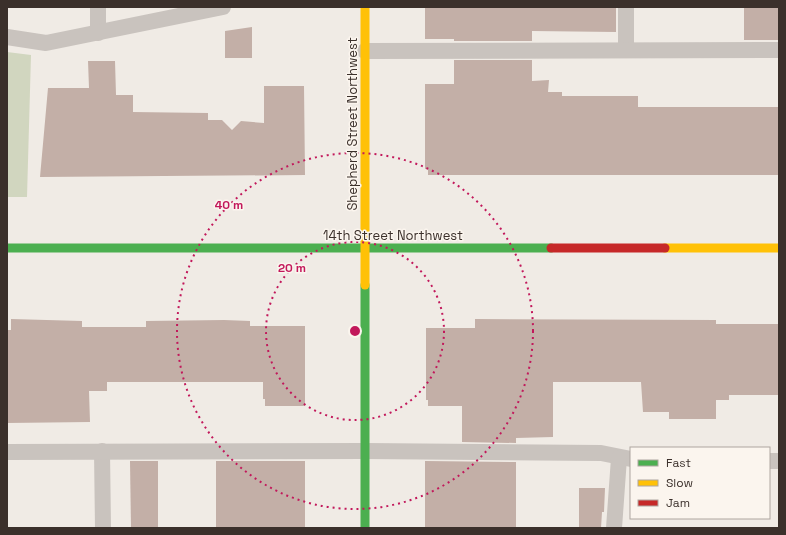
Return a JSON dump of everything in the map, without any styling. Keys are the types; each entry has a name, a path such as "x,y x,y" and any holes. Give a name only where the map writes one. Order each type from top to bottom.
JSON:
{"main road":[{"name":"Shepherd Street Northwest","path":"365,7 365,528"},
{"name":"14th Street Northwest","path":"7,248 779,248"}],"lane":[{"path":"98,7 98,33"},
{"path":"7,38 46,43 223,7"},
{"path":"626,7 626,50"},
{"path":"365,51 779,50"},
{"path":"7,452 365,450 601,453 625,458 614,528"},
{"path":"102,451 103,528"}],"green space":[{"path":"7,52 31,55 27,197 7,197"}],"building":[{"path":"425,7 616,7 616,32 532,31 532,41 454,41 454,39 425,39"},
{"path":"744,7 779,7 779,40 744,40"},
{"path":"252,27 252,58 225,58 225,31"},
{"path":"454,60 532,60 532,81 549,80 548,92 562,92 562,96 638,96 638,107 779,107 779,175 428,175 428,169 425,169 425,84 454,84"},
{"path":"88,61 115,61 116,95 133,95 133,112 208,113 208,120 222,120 232,130 241,121 264,123 264,86 304,86 305,175 40,177 48,88 89,88"},
{"path":"11,319 82,321 82,327 146,327 146,321 224,320 250,321 250,326 305,326 305,406 265,406 265,399 263,399 263,382 107,382 107,391 89,391 90,422 7,423 7,330 11,330"},
{"path":"475,319 716,320 716,324 779,324 779,395 729,395 729,400 716,400 716,419 669,419 669,412 643,412 641,382 553,382 553,437 516,438 516,443 462,442 462,406 428,406 428,400 426,400 426,328 475,328"},
{"path":"130,461 158,461 158,528 131,528"},
{"path":"216,461 305,461 305,528 216,528"},
{"path":"425,461 516,462 516,528 425,528"},
{"path":"579,488 605,488 604,512 602,512 601,528 579,528"}],"traffic: fast":[{"path":"7,248 551,248"},
{"path":"365,285 365,528"}],"traffic: slow":[{"path":"365,7 365,285"},
{"path":"665,248 779,248"}],"traffic: jam":[{"path":"551,248 665,248"}]}
